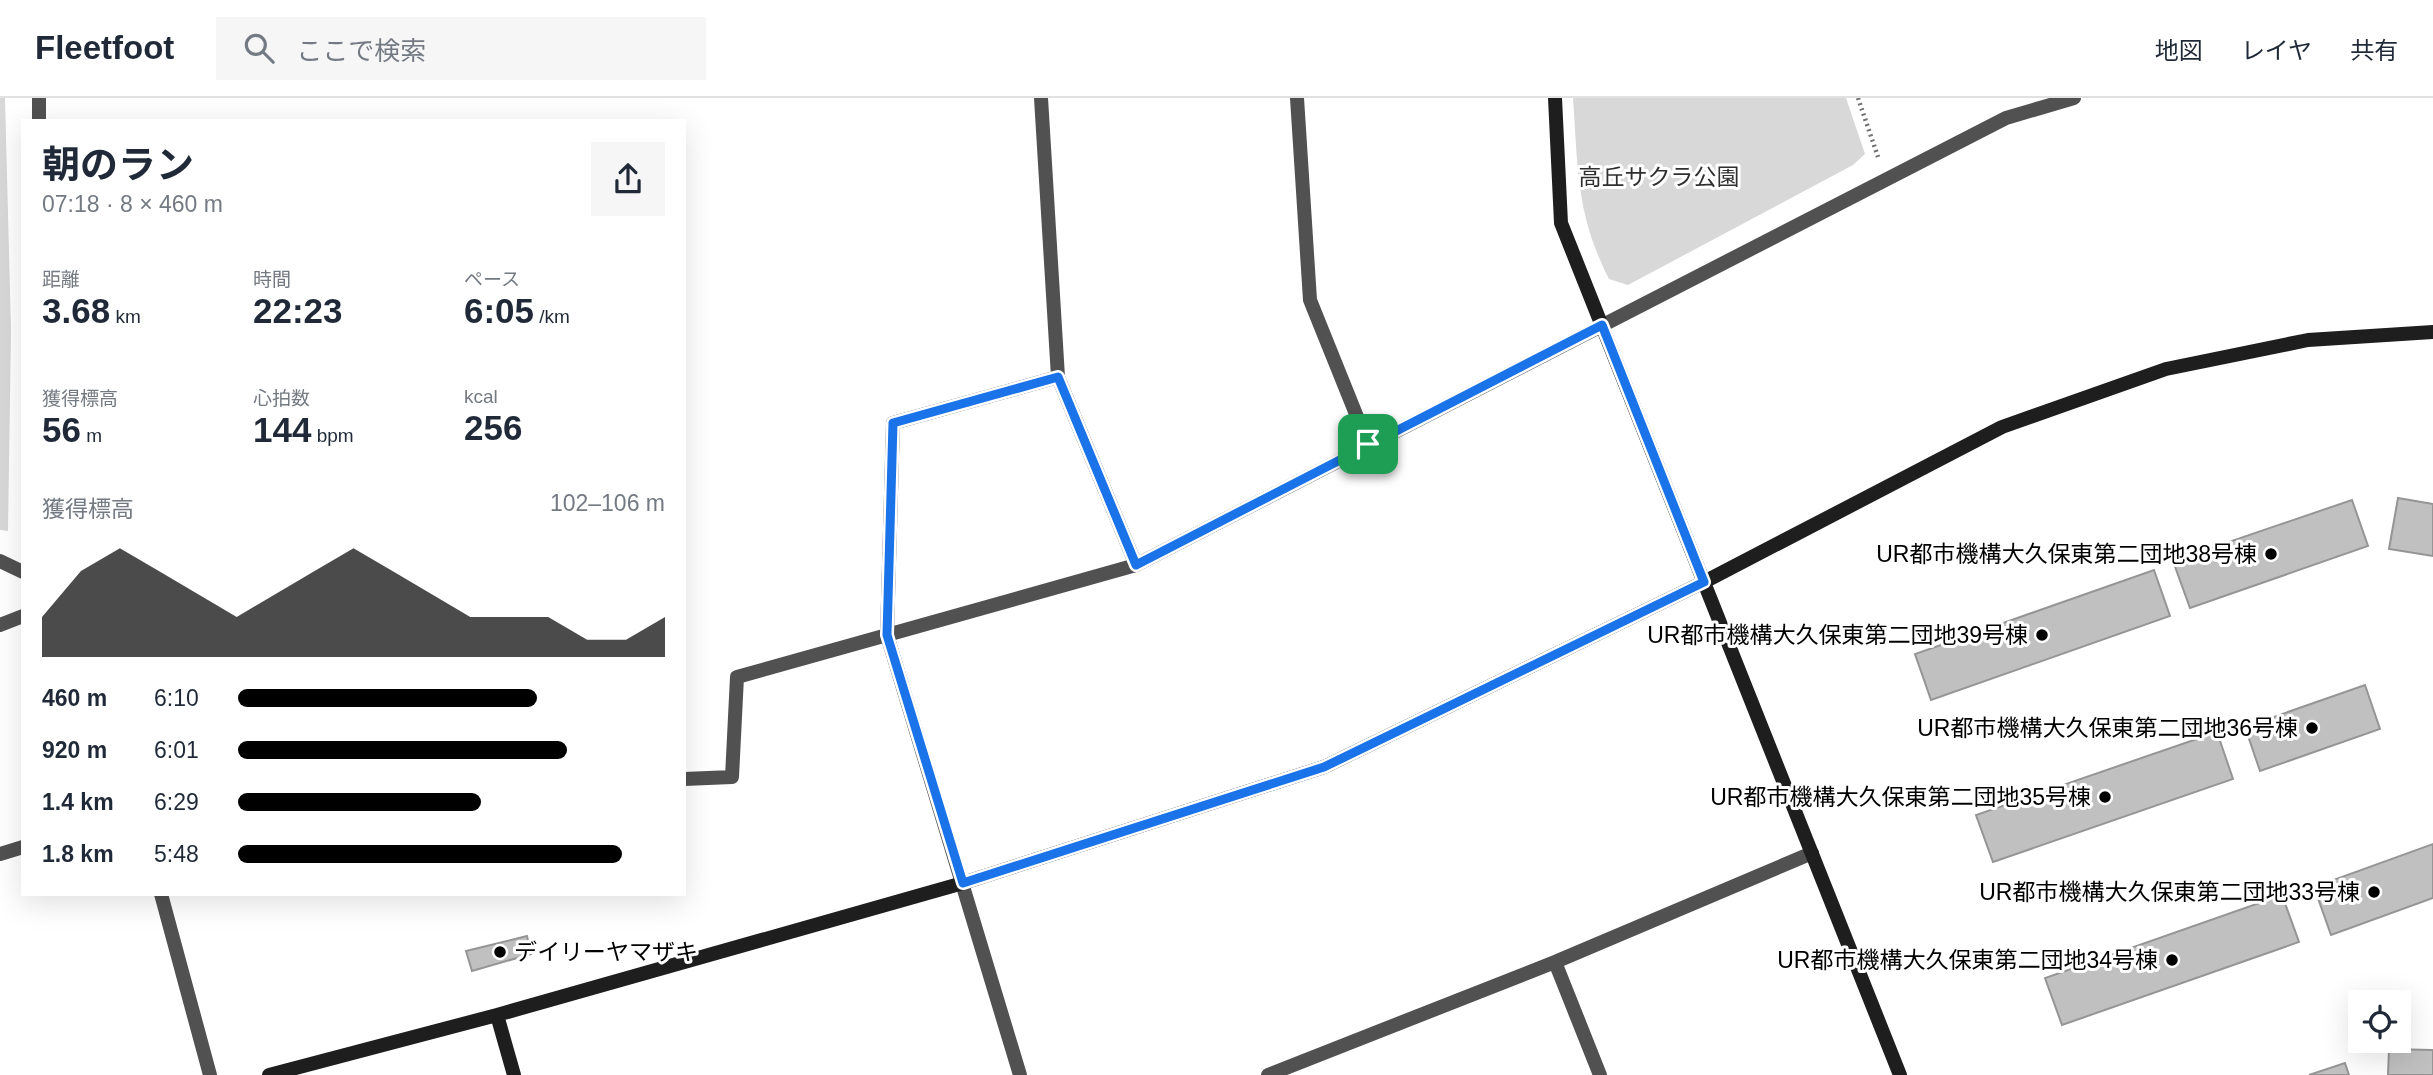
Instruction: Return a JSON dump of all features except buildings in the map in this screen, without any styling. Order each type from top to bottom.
[{"type":"street","points":[[39,98],[39,119]]},
{"type":"street","points":[[1041,98],[1058,377],[1136,565]]},
{"type":"street","points":[[1297,98],[1310,300],[1368,444]]},
{"type":"street","points":[[1555,98],[1561,223],[1900,1075]]},
{"type":"street","points":[[686,779],[732,777],[737,677],[1136,565],[2006,118],[2074,98]]},
{"type":"street","points":[[269,1075],[497,1015],[963,883],[1324,767],[1704,582],[2003,427],[2166,369],[2308,340],[2433,332]]},
{"type":"street","points":[[1020,1075],[887,635],[893,423],[1058,377]]},
{"type":"street","points":[[0,561],[21,571]]},
{"type":"street","points":[[0,625],[21,617]]},
{"type":"street","points":[[0,854],[21,848]]},
{"type":"street","points":[[1268,1075],[1555,962],[1812,853]]},
{"type":"street","points":[[162,896],[210,1075]]},
{"type":"street","points":[[1555,962],[1600,1075]]},
{"type":"street","points":[[497,1015],[514,1075]]},
{"type":"path","points":[[1858,98],[1885,180]]},
{"type":"green space","points":[[0,98],[5,98],[11,330],[8,531],[0,530]]},
{"type":"green space","name":"高丘サクラ公園","points":[[1573,98],[1846,98],[1865,154],[1853,165],[1628,285],[1609,279],[1590,233],[1580,191]]},
{"type":"place","name":"UR都市機構大久保東第二団地38号棟","points":[[2271,554]]},
{"type":"place","name":"UR都市機構大久保東第二団地39号棟","points":[[2042,635]]},
{"type":"place","name":"UR都市機構大久保東第二団地36号棟","points":[[2312,728]]},
{"type":"place","name":"UR都市機構大久保東第二団地35号棟","points":[[2105,797]]},
{"type":"place","name":"UR都市機構大久保東第二団地33号棟","points":[[2374,892]]},
{"type":"place","name":"デイリーヤマザキ","points":[[500,952]]},
{"type":"place","name":"UR都市機構大久保東第二団地34号棟","points":[[2172,960]]},
{"type":"route","points":[[1602,325],[1704,582],[1324,767],[963,883],[887,635],[893,423],[1058,377],[1136,565],[1231,518],[1368,444],[1602,325]]}]
